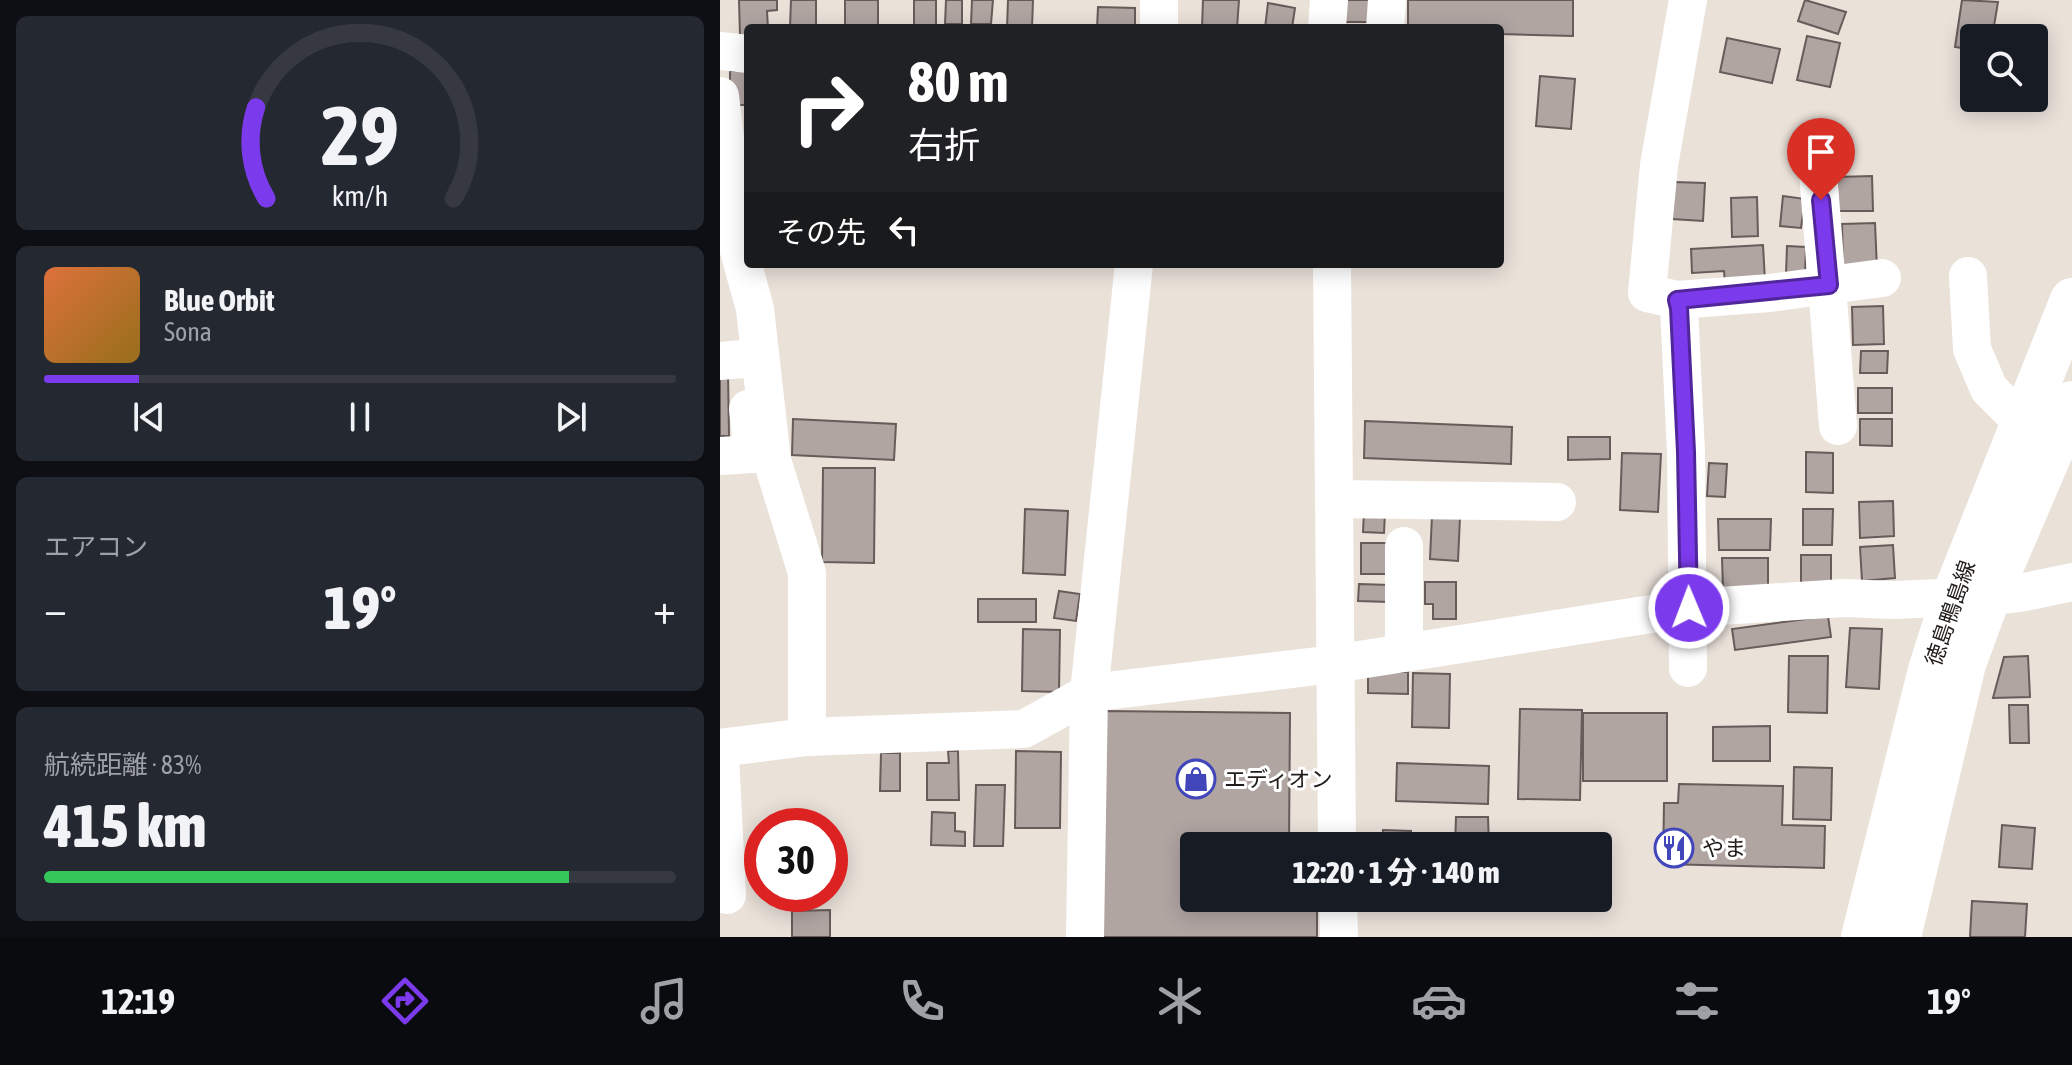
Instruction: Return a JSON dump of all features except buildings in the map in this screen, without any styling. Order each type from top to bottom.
[{"type":"main road","name":"徳島鴨島線","points":[[1899,937],[1964,664],[1971,597],[2022,422],[2072,300]]},
{"type":"main road","name":"徳島鴨島線","points":[[1863,937],[1930,670],[2072,403]]},
{"type":"street","points":[[1159,0],[1159,24]]},
{"type":"street","points":[[1327,24],[1329,0]]},
{"type":"street","points":[[1385,24],[1387,0]]},
{"type":"street","points":[[1688,0],[1659,165],[1647,293],[1677,300],[1882,278]]},
{"type":"street","points":[[720,51],[744,54]]},
{"type":"street","points":[[720,96],[729,171],[724,211],[755,309],[772,460],[807,573],[807,737]]},
{"type":"street","points":[[1818,172],[1838,426]]},
{"type":"street","points":[[1085,937],[1089,693],[1134,268]]},
{"type":"street","points":[[1332,268],[1337,832]]},
{"type":"street","points":[[1968,276],[1972,349],[1989,389],[2022,422]]},
{"type":"street","points":[[720,287],[739,285],[732,360],[753,454],[720,456]]},
{"type":"street","points":[[1677,300],[1686,452],[1688,668]]},
{"type":"street","points":[[1334,499],[1557,502]]},
{"type":"street","points":[[1404,546],[1404,653]]},
{"type":"street","points":[[720,748],[807,737],[1024,729],[1089,693],[1334,664],[1689,608],[1844,598],[1971,597],[2020,593],[2072,582]]},
{"type":"street","points":[[720,755],[727,895]]},
{"type":"street","points":[[1338,912],[1339,937]]},
{"type":"place","name":"エディオン","points":[[1196,779]]},
{"type":"place","name":"やま","points":[[1674,848]]},
{"type":"route","points":[[1689,608],[1686,452],[1677,300],[1829,285],[1821,200]]}]
